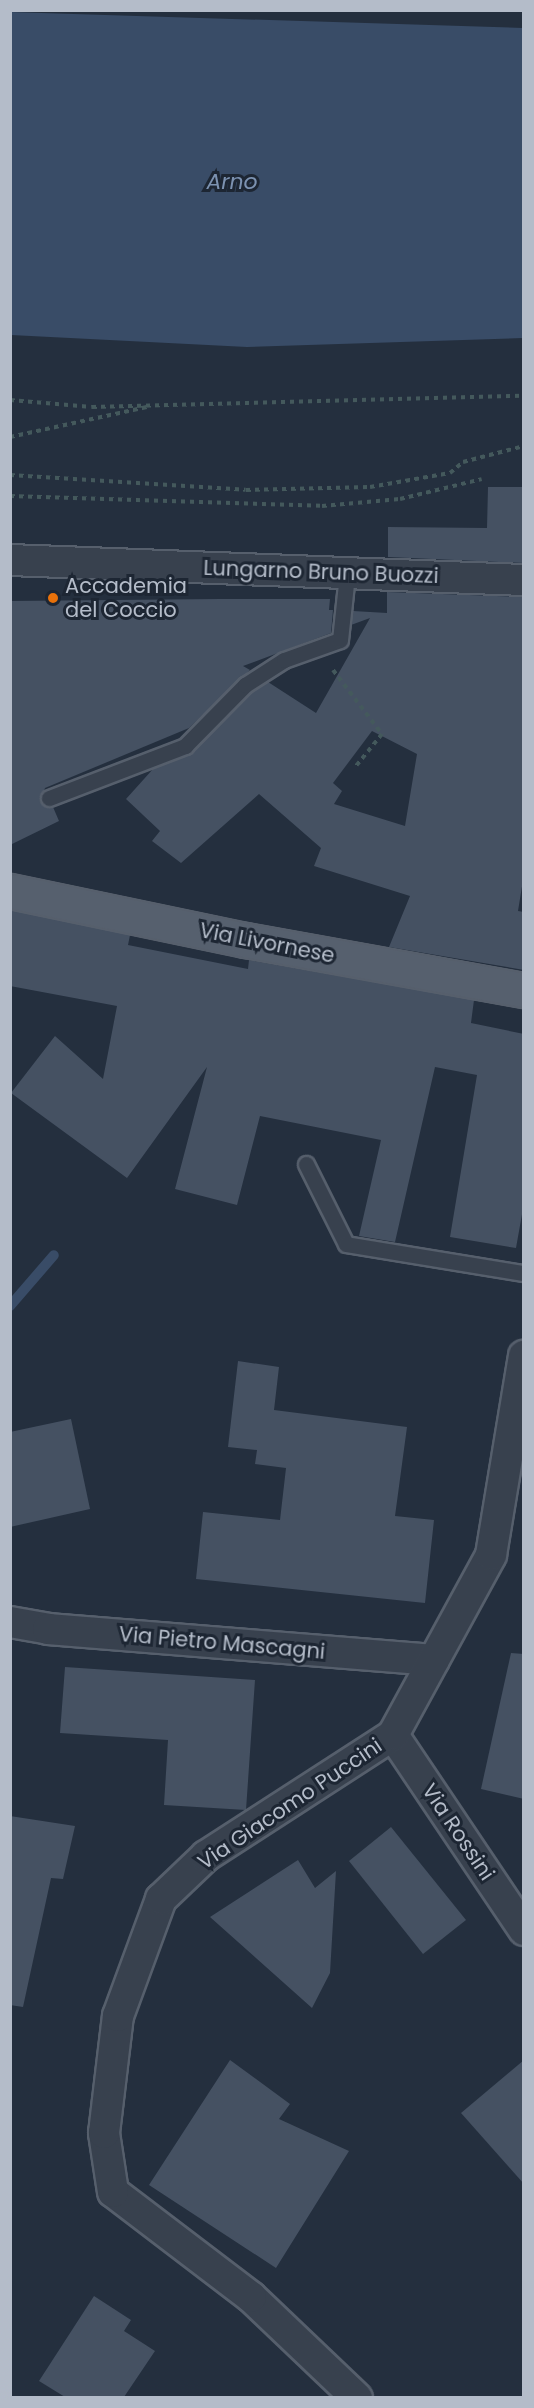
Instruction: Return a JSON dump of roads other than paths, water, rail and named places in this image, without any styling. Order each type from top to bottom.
[{"type":"main road","name":"Via Livornese","points":[[10,891],[246,940],[524,990]]},
{"type":"street","name":"Lungarno Bruno Buozzi","points":[[10,560],[524,580]]},
{"type":"street","name":"Via Giacomo Puccini","points":[[357,2397],[251,2297],[113,2192],[104,2133],[118,2016],[161,1899],[206,1856],[393,1735],[491,1555],[524,1356]]},
{"type":"street","name":"Via Pietro Mascagni","points":[[10,1622],[48,1629],[434,1660]]},
{"type":"street","name":"Via Rossini","points":[[393,1735],[524,1930]]},
{"type":"lane","points":[[49,798],[184,746],[245,685],[284,660],[340,640],[346,574]]},
{"type":"lane","points":[[306,1164],[346,1244],[524,1273]]},
{"type":"water","name":"Arno","points":[[10,12],[523,28],[523,338],[247,347],[11,335]]},
{"type":"waterway","points":[[10,1306],[54,1255]]},
{"type":"place","name":"Accademia del Coccio","points":[[53,598]]}]
